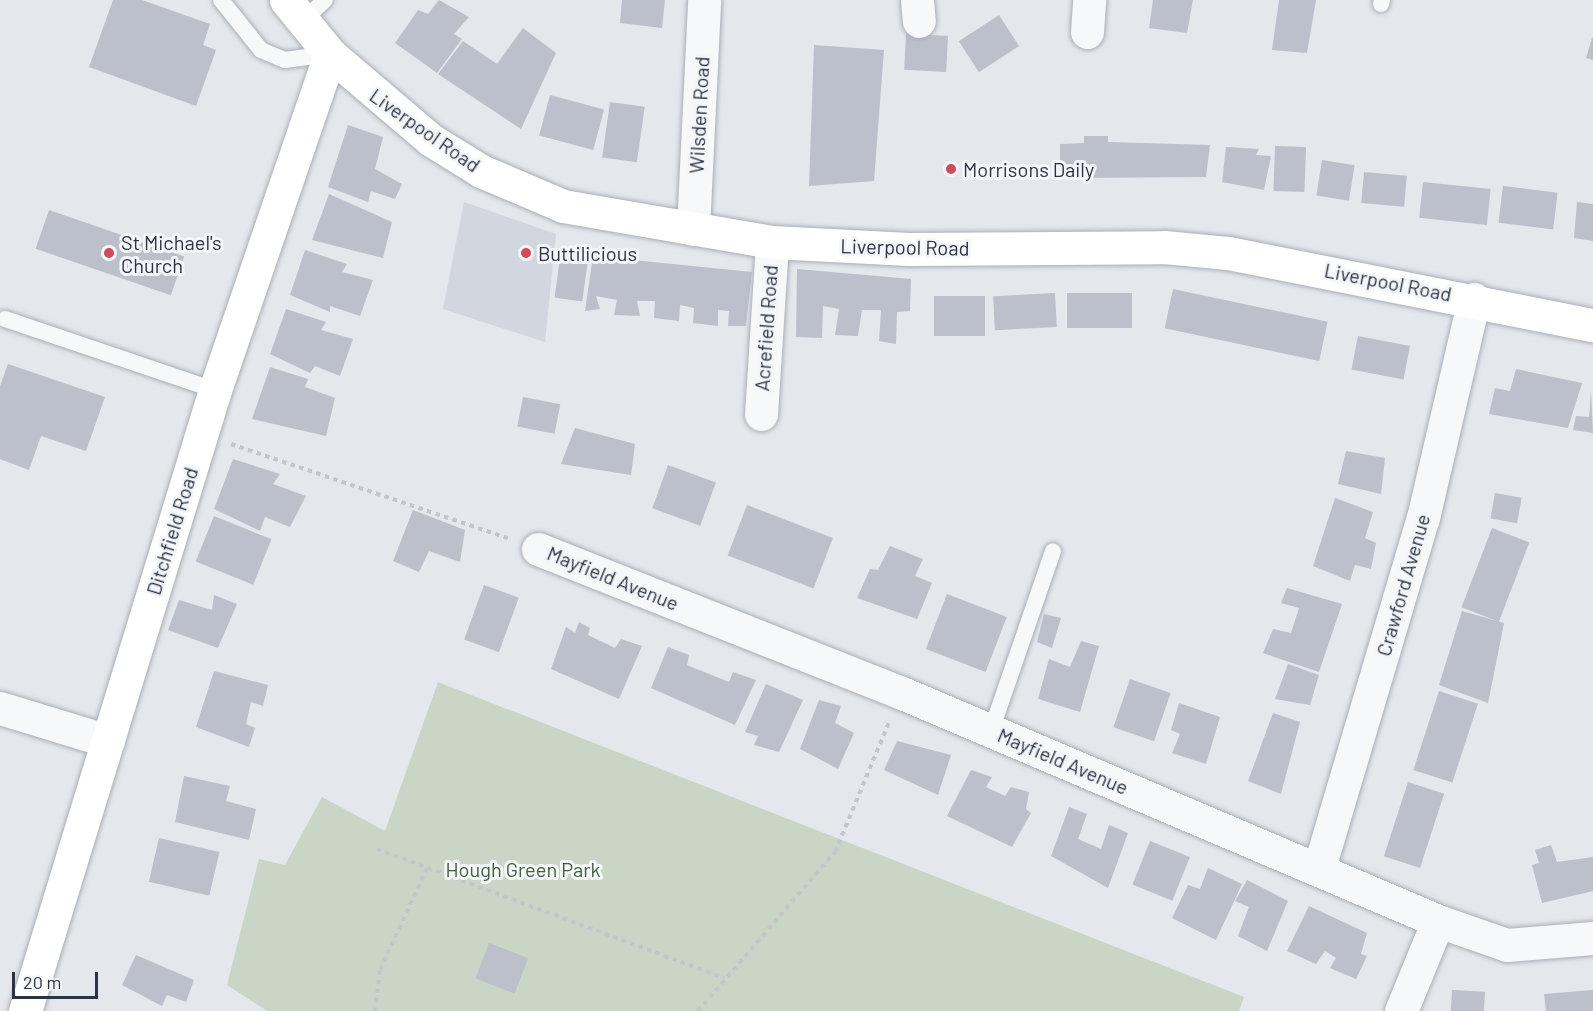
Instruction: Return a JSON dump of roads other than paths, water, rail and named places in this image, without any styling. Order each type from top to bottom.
[{"type":"main road","name":"Liverpool Road","points":[[294,11],[330,54],[431,140],[499,180],[563,206],[772,242],[909,249],[1164,247],[1274,260],[1593,325]]},
{"type":"main road","name":"Ditchfield Road","points":[[25,1011],[215,390],[330,54]]},
{"type":"street","name":"Wilsden Road","points":[[693,229],[704,0]]},
{"type":"street","name":"Acrefield Road","points":[[761,414],[772,242]]},
{"type":"street","name":"Crawford Avenue","points":[[1319,868],[1423,518],[1474,299]]},
{"type":"street","name":"Mayfield Avenue","points":[[538,549],[902,693],[1319,868],[1438,921],[1507,945],[1593,938]]},
{"type":"street","points":[[0,708],[108,741]]},
{"type":"street","points":[[1401,1011],[1438,921]]},
{"type":"lane","points":[[221,0],[261,50],[285,60],[330,54]]},
{"type":"lane","points":[[294,11],[325,0]]},
{"type":"lane","points":[[5,319],[215,390]]},
{"type":"lane","points":[[991,731],[1053,550]]},
{"type":"place","name":"Morrisons Daily","points":[[951,169]]},
{"type":"place","name":"St Michael's Church","points":[[109,253]]},
{"type":"place","name":"Buttilicious","points":[[526,253]]},
{"type":"park label","name":"Hough Green Park","points":[[523,869]]}]
